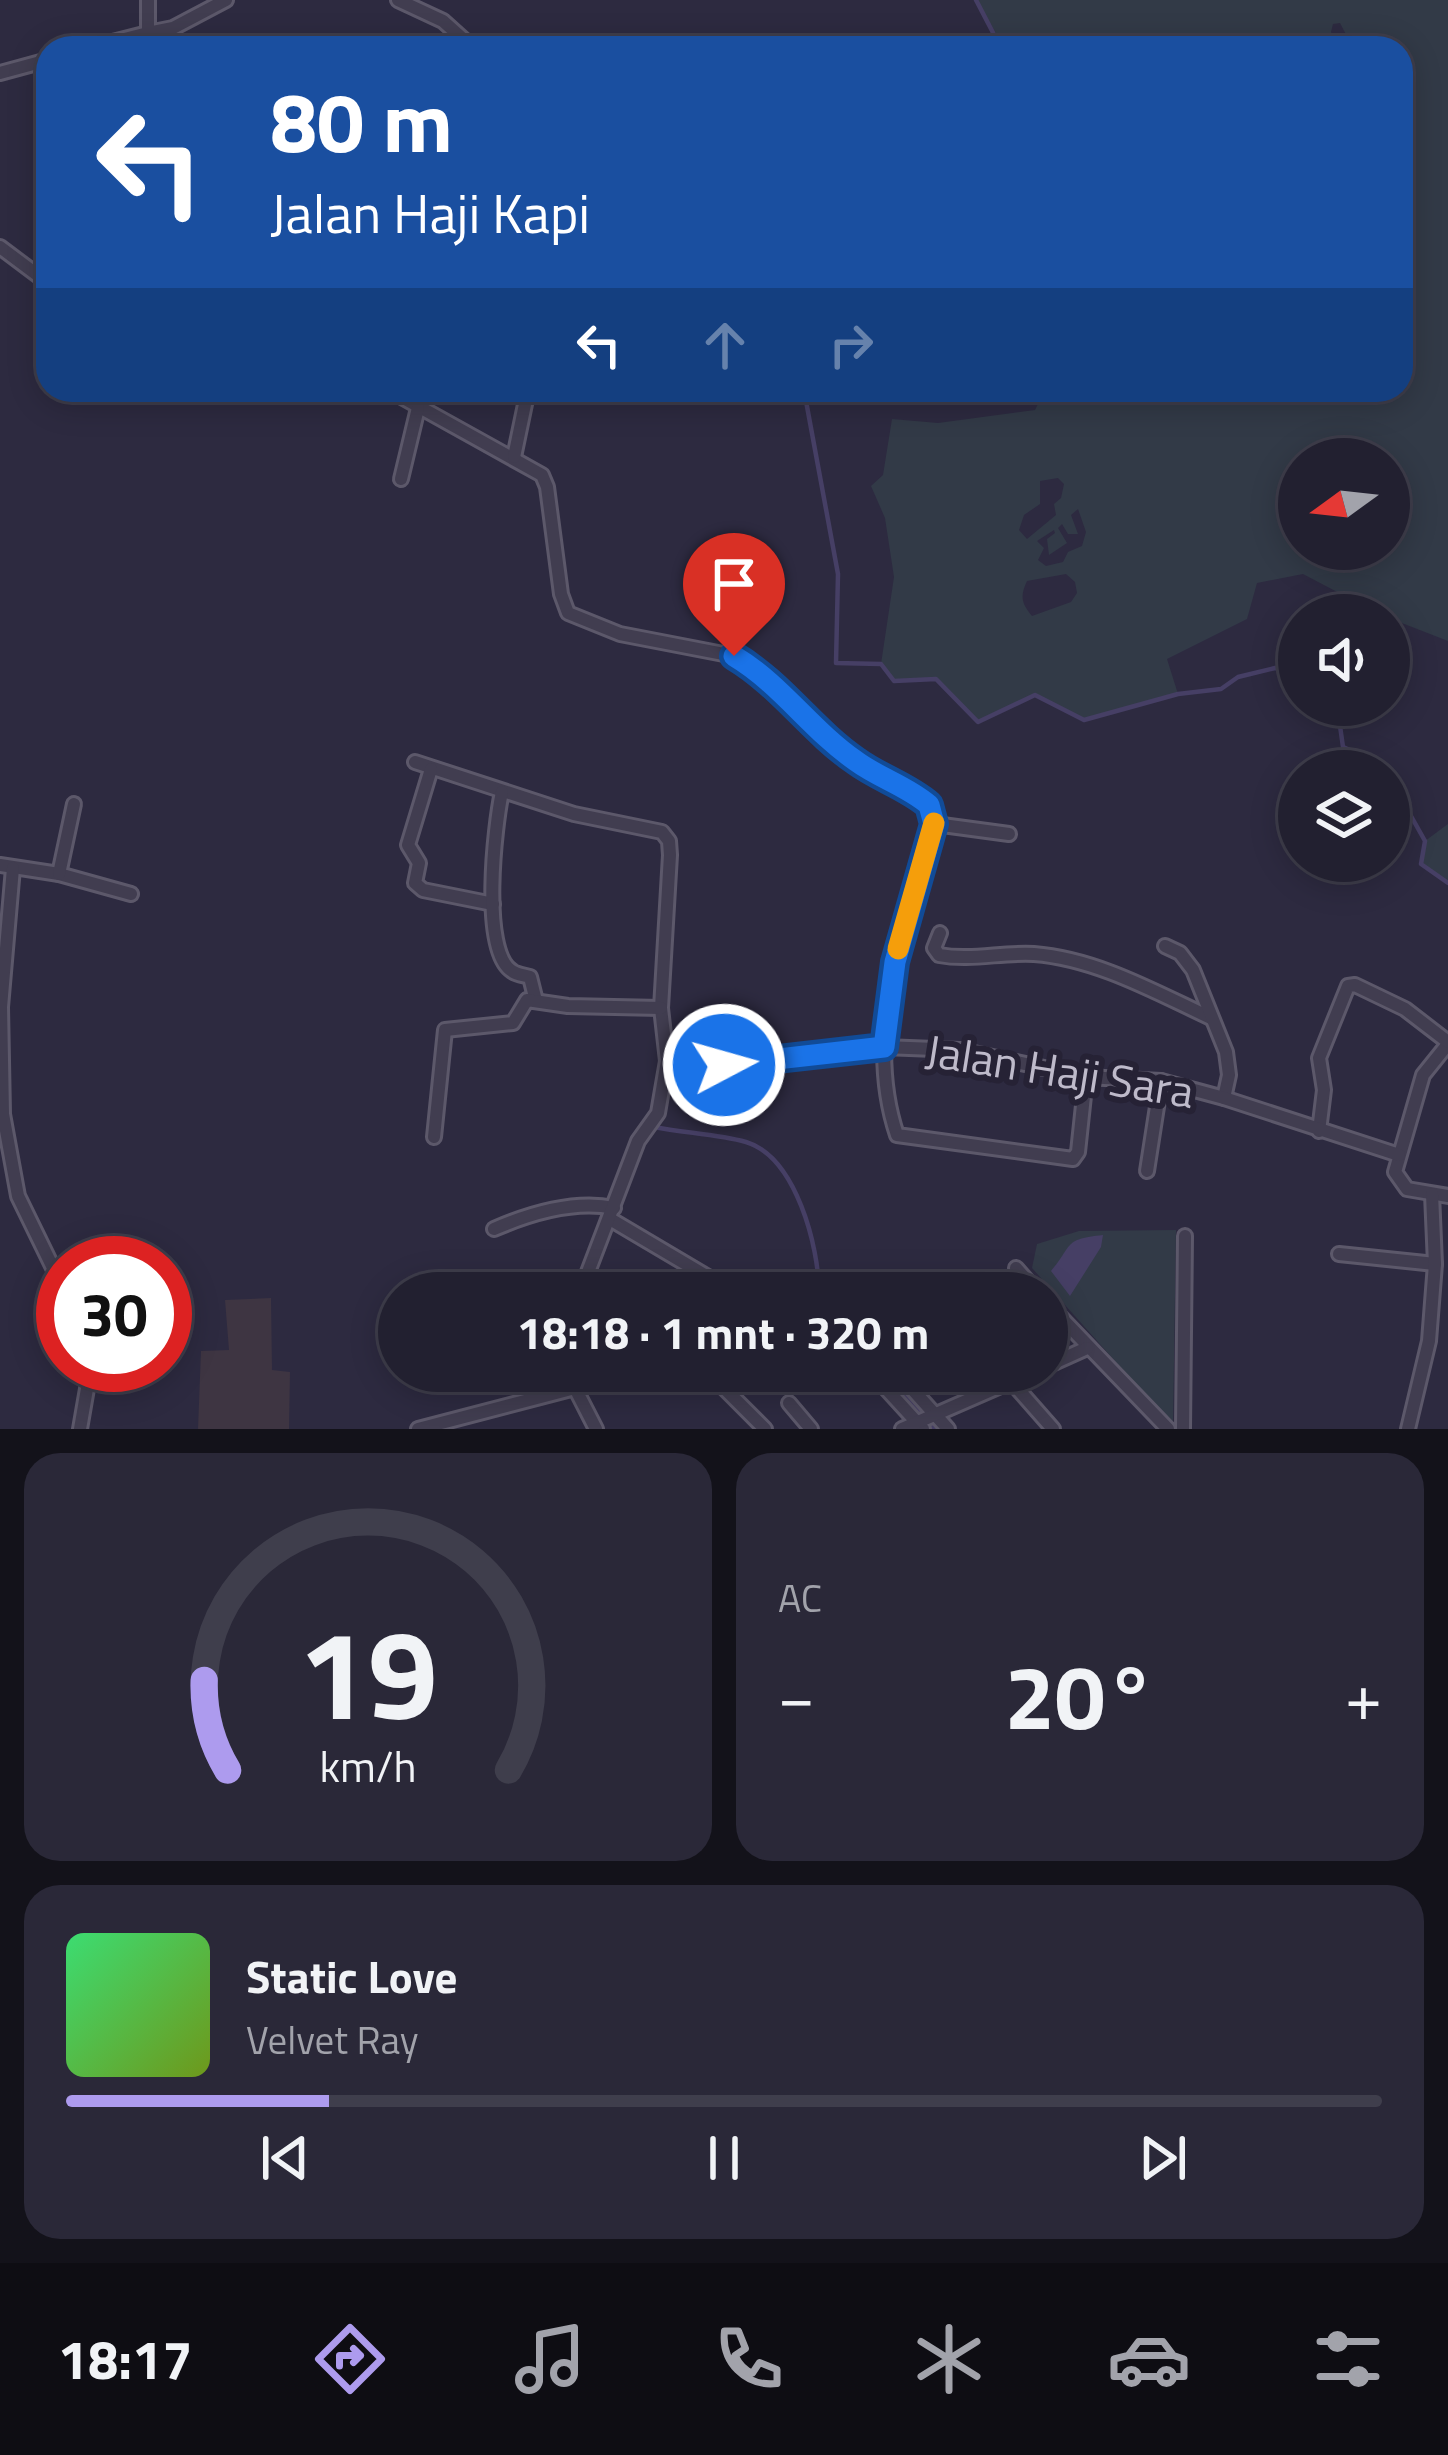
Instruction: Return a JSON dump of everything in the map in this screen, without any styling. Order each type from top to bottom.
[{"type":"street","points":[[148,0],[148,33]]},
{"type":"street","points":[[136,36],[173,28],[226,0]]},
{"type":"street","points":[[398,0],[443,21],[460,36]]},
{"type":"street","points":[[0,73],[36,63]]},
{"type":"street","points":[[0,247],[36,274]]},
{"type":"street","points":[[406,402],[542,475],[568,613],[620,634],[734,656],[775,686],[859,764],[929,805],[934,824],[895,962],[884,1047],[884,1090],[901,1138],[1072,1159],[1078,1152],[1086,1077]]},
{"type":"street","points":[[514,458],[526,402]]},
{"type":"street","points":[[400,479],[418,408]]},
{"type":"street","points":[[415,762],[574,814],[662,832],[669,841],[661,1008],[667,1061],[658,1113],[638,1141],[589,1272]]},
{"type":"street","points":[[431,770],[409,838],[419,863],[415,883],[423,890],[493,904]]},
{"type":"street","points":[[502,792],[493,830],[493,904],[504,963],[512,972],[530,977],[536,1001]]},
{"type":"street","points":[[59,874],[74,804]]},
{"type":"street","points":[[934,824],[1009,834]]},
{"type":"street","points":[[37,1236],[12,1178],[3,1114],[1,1007],[7,867],[59,874],[131,894]]},
{"type":"street","points":[[940,932],[934,948],[939,956],[987,958],[1028,953],[1070,959],[1120,976],[1211,1018]]},
{"type":"street","points":[[1165,946],[1189,963],[1226,1052],[1229,1075],[1224,1097]]},
{"type":"street","points":[[1319,1131],[1324,1090],[1319,1058],[1348,986],[1355,985],[1405,1009],[1448,1043],[1423,1075],[1395,1172],[1402,1185],[1448,1196]]},
{"type":"street","points":[[434,1137],[445,1030],[513,1023],[524,1000],[661,1008]]},
{"type":"street","name":"Jalan Haji Sara","points":[[667,1061],[747,1064],[884,1047],[960,1050],[1086,1077],[1161,1081],[1399,1155]]},
{"type":"street","points":[[1147,1171],[1161,1081]]},
{"type":"street","points":[[1408,1429],[1429,1341],[1435,1264],[1432,1194]]},
{"type":"street","points":[[494,1229],[584,1204],[612,1214],[702,1272]]},
{"type":"street","points":[[1183,1429],[1185,1235]]},
{"type":"street","points":[[1339,1254],[1435,1264]]},
{"type":"street","points":[[1016,1268],[1020,1272]]},
{"type":"street","points":[[1068,1327],[1168,1429]]},
{"type":"street","points":[[1068,1357],[1087,1348]]},
{"type":"street","points":[[80,1429],[86,1392]]},
{"type":"street","points":[[418,1429],[559,1392]]},
{"type":"street","points":[[576,1392],[596,1429]]},
{"type":"street","points":[[728,1392],[765,1429]]},
{"type":"street","points":[[893,1392],[924,1420],[948,1429]]},
{"type":"street","points":[[908,1392],[924,1420]]},
{"type":"street","points":[[902,1429],[976,1392]]},
{"type":"street","points":[[1020,1392],[1053,1429]]},
{"type":"street","points":[[789,1403],[811,1429]]},
{"type":"shaded area","points":[[976,0],[1448,0],[1448,641],[1410,626],[1410,594],[1341,594],[1303,574],[1257,583],[1247,619],[1167,659],[1178,694],[1084,720],[1035,695],[978,722],[936,679],[894,681],[881,664],[894,577],[885,518],[871,486],[883,475],[892,419],[938,423],[1035,410],[1039,402],[1413,402],[1413,36],[1347,36],[1340,23],[1333,24],[1333,36],[998,36]],"holes":[[[1058,478],[1064,484],[1054,504],[1056,515],[1027,539],[1019,530],[1024,515],[1040,504],[1040,481]],[[1078,509],[1086,532],[1082,546],[1068,552],[1063,562],[1046,566],[1038,560],[1044,548],[1037,541],[1054,530],[1047,539],[1049,555],[1067,543],[1058,528],[1062,524],[1068,534],[1078,534],[1071,515]],[[1066,574],[1075,582],[1077,593],[1071,602],[1032,616],[1026,607],[1023,591],[1027,581]]]},
{"type":"shaded area","points":[[1448,824],[1448,883],[1421,864],[1425,841]]},
{"type":"shaded area","points":[[1176,1230],[1173,1426],[1068,1308],[1068,1272],[1032,1268],[1037,1244],[1079,1231]]},
{"type":"shaded area","points":[[1103,1235],[1101,1247],[1070,1296],[1068,1272],[1051,1271],[1070,1245]]},
{"type":"shaded area","points":[[271,1298],[272,1370],[290,1372],[289,1429],[198,1429],[201,1351],[229,1350],[225,1300]]},
{"type":"waterway","points":[[976,0],[995,36]]},
{"type":"waterway","points":[[806,402],[838,574],[836,663],[881,664],[894,681],[936,679],[978,722],[1035,695],[1084,720],[1178,694],[1221,689],[1238,677],[1278,668]]},
{"type":"waterway","points":[[1340,726],[1343,747],[1350,750]]},
{"type":"waterway","points":[[1410,814],[1425,841],[1421,864],[1448,883]]},
{"type":"waterway","points":[[654,1127],[724,1137],[763,1151],[778,1165],[801,1206],[818,1272]]},
{"type":"waterway","points":[[901,1392],[934,1429]]},
{"type":"slow traffic","points":[[898,949],[934,823]]},
{"type":"route","points":[[724,1065],[884,1047],[895,962],[934,824],[929,805],[916,794],[859,764],[775,686],[734,656]]}]
